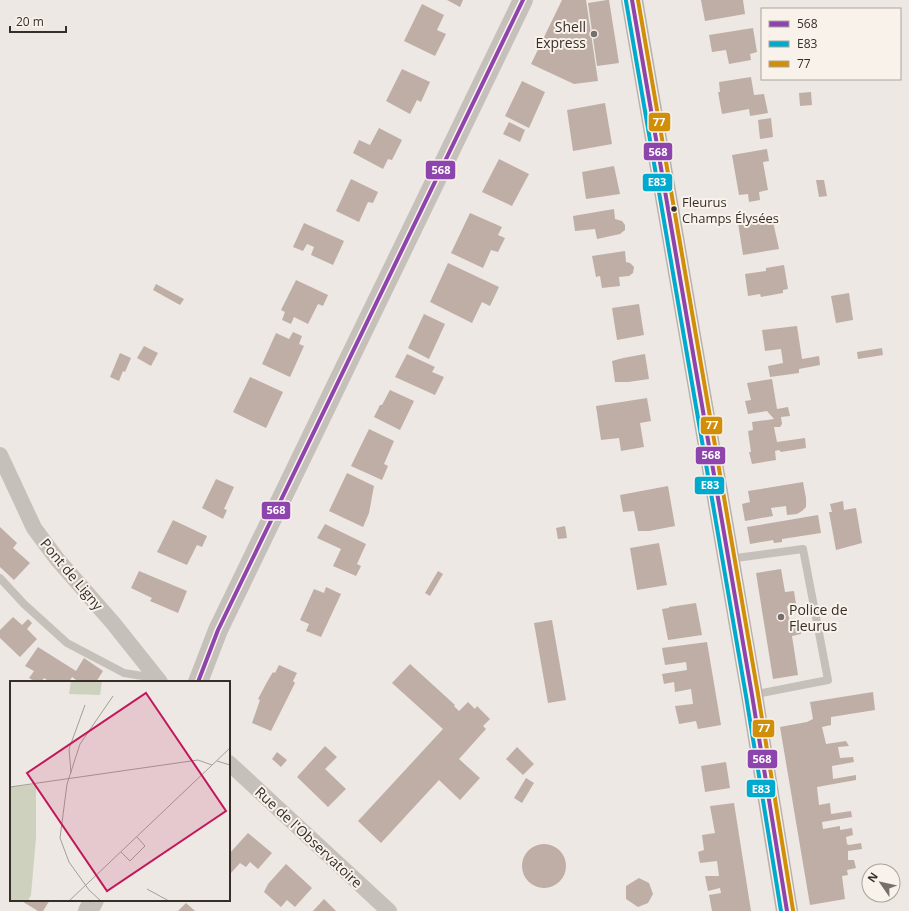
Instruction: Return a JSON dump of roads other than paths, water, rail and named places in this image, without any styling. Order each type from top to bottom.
[{"type":"main road","points":[[632,0],[752,695],[787,911]]},
{"type":"street","points":[[198,681],[218,630],[523,0]]},
{"type":"street","name":"Pont de Ligny","points":[[0,455],[34,528],[57,559],[113,623],[158,680]]},
{"type":"street","name":"Rue de l'Observatoire","points":[[230,765],[389,911]]},
{"type":"street","points":[[88,911],[93,901]]},
{"type":"lane","points":[[728,559],[803,549],[828,680],[752,695]]},
{"type":"lane","points":[[0,578],[24,604],[67,643],[124,673],[158,680]]},
{"type":"place","name":"Shell Express","points":[[594,34]]},
{"type":"place","name":"Fleurus Champs Élysées","points":[[674,209]]},
{"type":"place","name":"Police de Fleurus","points":[[781,617]]}]
